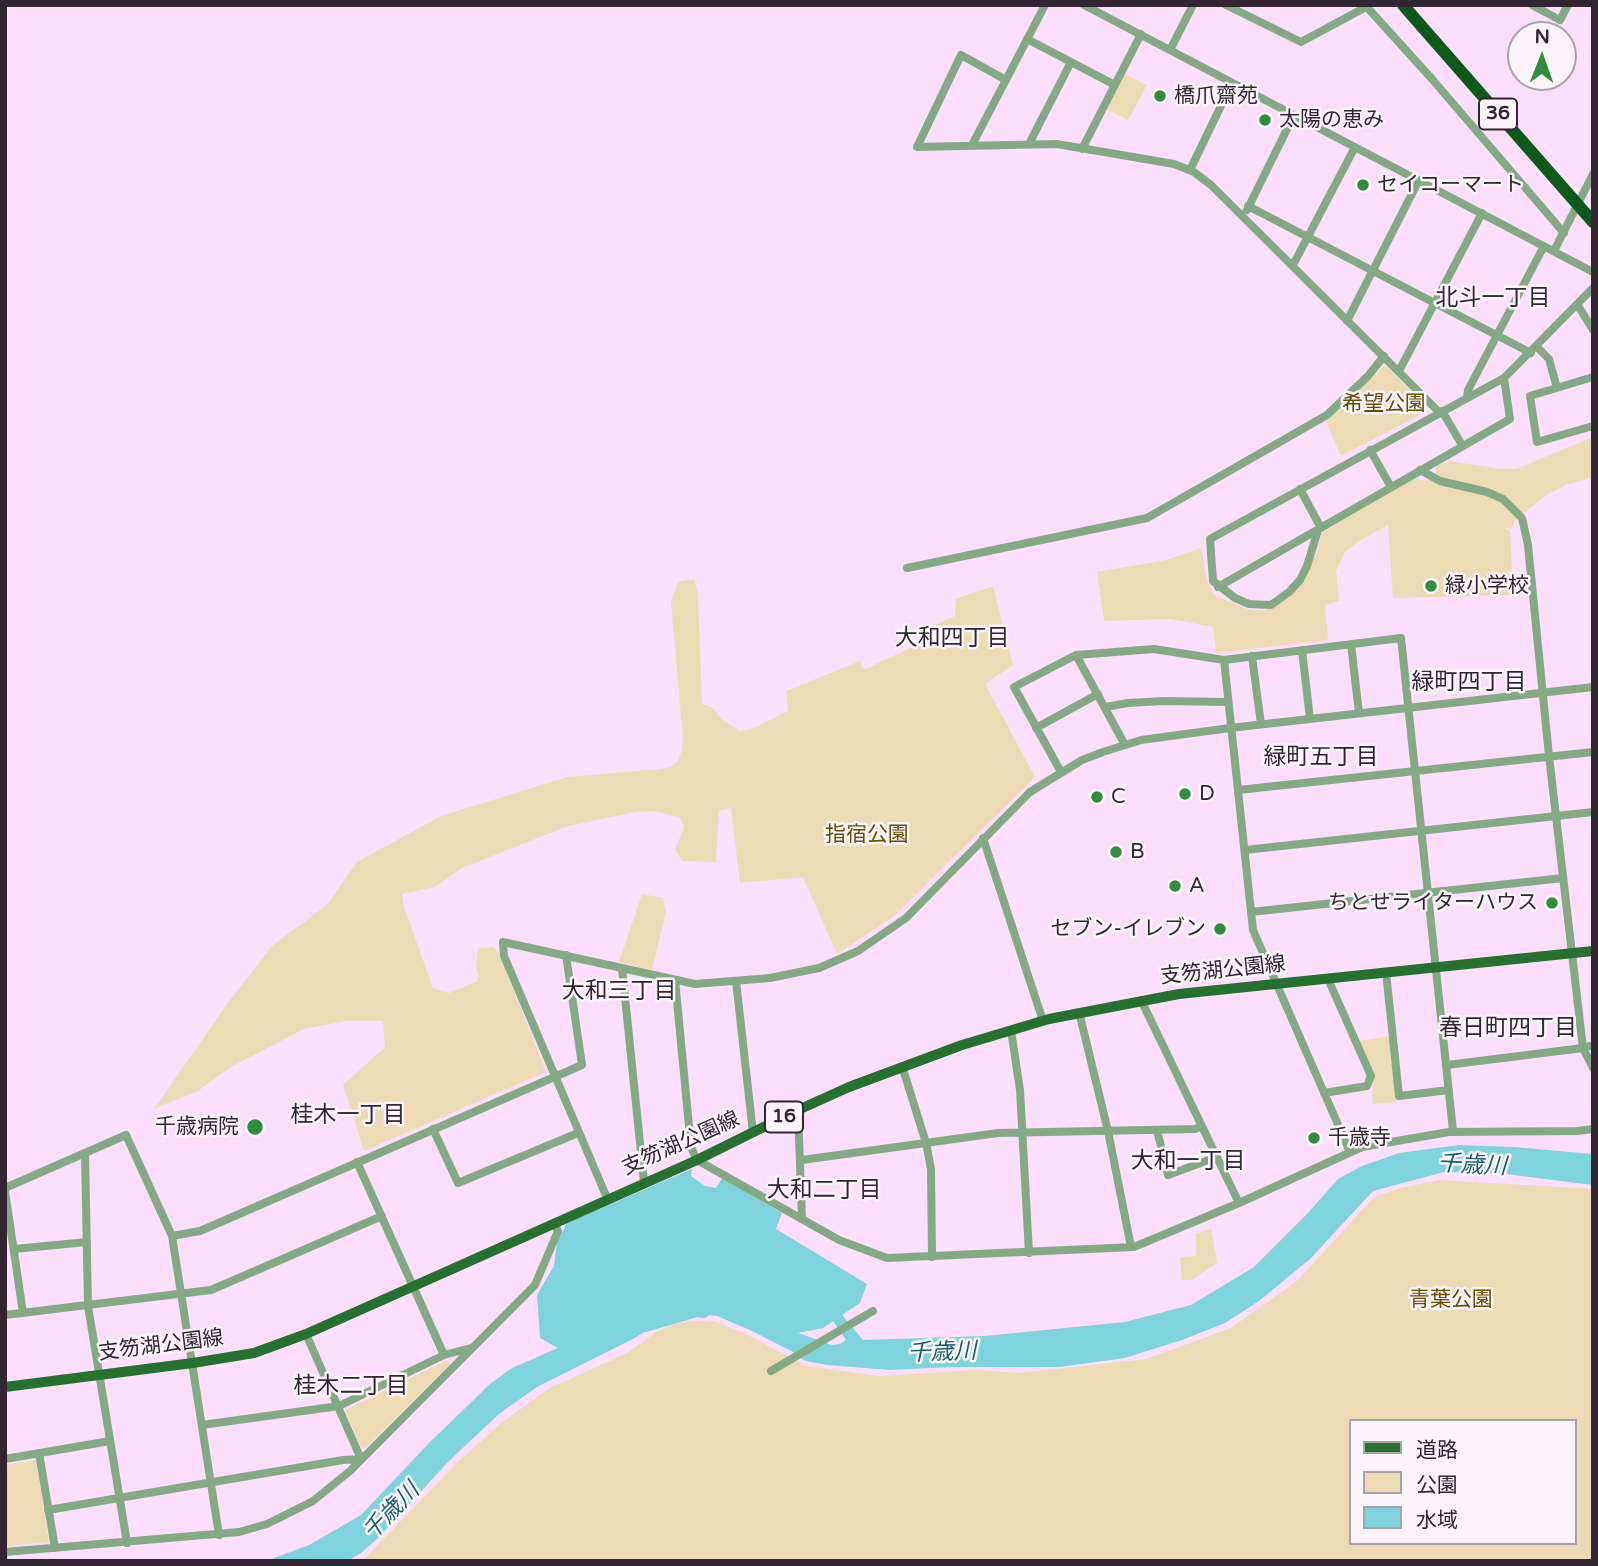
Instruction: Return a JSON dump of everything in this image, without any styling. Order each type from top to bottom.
[{"type":"highway","name":"36","points":[[1403,5],[1593,222]]},
{"type":"main road","name":"支笏湖公園線","points":[[5,1387],[254,1353],[306,1334],[697,1160],[798,1110],[902,1066],[1043,1021],[1179,994],[1593,951]]},
{"type":"street","points":[[972,145],[1045,5]]},
{"type":"street","points":[[1084,5],[1593,272]]},
{"type":"street","points":[[1170,50],[1193,5]]},
{"type":"street","points":[[1226,5],[1301,42],[1366,6],[1564,233]]},
{"type":"street","points":[[1532,5],[1560,20],[1568,5]]},
{"type":"street","points":[[1082,149],[1141,34]]},
{"type":"street","points":[[1027,38],[1115,85]]},
{"type":"street","points":[[1006,80],[961,55],[917,147],[1057,144],[1163,161],[1190,170],[1211,185],[1441,411],[1462,446]]},
{"type":"street","points":[[1029,144],[1071,62]]},
{"type":"street","points":[[1190,170],[1232,83]]},
{"type":"street","points":[[1243,217],[1294,115]]},
{"type":"street","points":[[1293,265],[1355,147]]},
{"type":"street","points":[[1554,251],[1593,174]]},
{"type":"street","points":[[1348,321],[1419,180]]},
{"type":"street","points":[[1248,206],[1497,336],[1534,350],[1549,359],[1557,388]]},
{"type":"street","points":[[1399,371],[1482,213]]},
{"type":"street","points":[[1467,397],[1468,390],[1544,246]]},
{"type":"street","points":[[1300,489],[1320,529],[1300,580],[1271,605],[1248,604],[1218,587],[1213,582],[1210,539],[1370,450],[1441,411],[1504,378],[1593,288]]},
{"type":"street","points":[[1577,304],[1593,330]]},
{"type":"street","points":[[906,568],[1147,519],[1327,415],[1368,376],[1384,356]]},
{"type":"street","points":[[1593,377],[1530,396],[1537,442],[1593,426]]},
{"type":"street","points":[[1218,587],[1510,419],[1504,378]]},
{"type":"street","points":[[1370,450],[1391,487]]},
{"type":"street","points":[[1420,470],[1440,481],[1495,495],[1503,499],[1522,518],[1528,545],[1549,757],[1583,1048],[1593,1068]]},
{"type":"street","points":[[1061,772],[1014,687],[1076,655],[1154,649],[1224,660],[1401,638],[1453,1131]]},
{"type":"street","points":[[1351,645],[1359,713]]},
{"type":"street","points":[[1302,650],[1310,719]]},
{"type":"street","points":[[1076,655],[1125,745]]},
{"type":"street","points":[[1252,656],[1261,724]]},
{"type":"street","points":[[1224,660],[1253,930],[1350,1152]]},
{"type":"street","points":[[607,1198],[504,957],[503,942],[695,984],[769,978],[819,968],[858,951],[906,918],[1030,792],[1082,760],[1141,740],[1593,687]]},
{"type":"street","points":[[1036,728],[1098,694]]},
{"type":"street","points":[[1105,707],[1164,701],[1228,702]]},
{"type":"street","points":[[1238,790],[1593,752]]},
{"type":"street","points":[[1245,850],[1593,812]]},
{"type":"street","points":[[983,838],[1043,1021]]},
{"type":"street","points":[[1251,912],[1563,878]]},
{"type":"street","points":[[172,1236],[200,1231],[582,1065],[566,955]]},
{"type":"street","points":[[622,968],[644,1182]]},
{"type":"street","points":[[1386,972],[1399,1096],[1449,1090]]},
{"type":"street","points":[[1324,1093],[1367,1086],[1371,1076],[1328,979]]},
{"type":"street","points":[[675,980],[691,1147],[697,1160],[839,1240],[880,1257],[1131,1247],[1239,1203],[1350,1152],[1390,1141],[1453,1131],[1577,1132],[1593,1129]]},
{"type":"street","points":[[736,981],[753,1133]]},
{"type":"street","points":[[1141,1000],[1239,1203]]},
{"type":"street","points":[[1079,1012],[1108,1131],[1131,1247]]},
{"type":"street","points":[[1011,1030],[1024,1133],[1029,1253]]},
{"type":"street","points":[[1447,1065],[1593,1045]]},
{"type":"street","points":[[902,1066],[926,1143],[931,1169],[932,1256]]},
{"type":"street","points":[[798,1110],[803,1218]]},
{"type":"street","points":[[802,1160],[998,1133],[1157,1130],[1202,1126]]},
{"type":"street","points":[[433,1129],[458,1183],[578,1133]]},
{"type":"street","points":[[1157,1130],[1168,1175],[1217,1157]]},
{"type":"street","points":[[23,1313],[5,1189],[126,1135],[172,1236],[219,1535]]},
{"type":"street","points":[[85,1153],[88,1306],[127,1543]]},
{"type":"street","points":[[357,1162],[444,1355]]},
{"type":"street","points":[[5,1315],[181,1296],[211,1290],[382,1216]]},
{"type":"street","points":[[5,1552],[219,1535],[267,1524],[291,1514],[330,1489],[535,1285],[558,1231],[554,1223]]},
{"type":"street","points":[[14,1250],[87,1242]]},
{"type":"street","points":[[771,1371],[870,1313]]},
{"type":"street","points":[[306,1334],[361,1459]]},
{"type":"street","points":[[202,1425],[339,1406],[444,1355],[474,1347]]},
{"type":"street","points":[[5,1459],[110,1441]]},
{"type":"street","points":[[39,1453],[55,1548]]},
{"type":"street","points":[[48,1510],[361,1459]]},
{"type":"green space","points":[[1124,74],[1147,85],[1128,120],[1106,109]]},
{"type":"green space","name":"希望公園","points":[[1385,365],[1424,404],[1420,415],[1341,456],[1326,422]]},
{"type":"green space","points":[[1593,437],[1593,477],[1548,494],[1516,519],[1511,529],[1503,527],[1510,531],[1513,595],[1393,598],[1388,525],[1345,552],[1336,571],[1339,601],[1325,605],[1328,640],[1216,653],[1213,627],[1170,619],[1104,621],[1097,572],[1166,560],[1201,548],[1207,581],[1214,595],[1247,609],[1263,611],[1280,604],[1306,576],[1322,533],[1415,478],[1426,481],[1436,473],[1436,466],[1450,461],[1516,469]]},
{"type":"green space","name":"指宿公園","points":[[694,579],[698,595],[702,704],[713,708],[721,719],[740,731],[752,729],[788,711],[786,691],[860,661],[863,670],[917,645],[926,629],[955,616],[956,599],[993,586],[1013,665],[985,684],[1035,777],[893,917],[837,954],[803,877],[740,883],[731,808],[719,811],[716,862],[683,861],[675,850],[684,827],[681,818],[655,811],[636,812],[568,826],[462,868],[435,887],[402,894],[404,907],[433,988],[449,993],[476,982],[479,977],[476,965],[478,948],[493,947],[499,953],[546,1072],[364,1151],[343,1085],[385,1047],[383,1021],[346,1021],[304,1029],[229,1068],[198,1091],[154,1109],[230,1000],[273,945],[327,905],[357,862],[441,816],[567,777],[660,769],[670,767],[678,761],[683,739],[671,602],[678,582]]},
{"type":"green space","points":[[642,894],[663,898],[666,912],[652,970],[619,962]]},
{"type":"green space","points":[[1389,1036],[1396,1102],[1372,1104],[1374,1080],[1359,1041]]},
{"type":"green space","name":"青葉公園","points":[[1441,1180],[1593,1189],[1593,1561],[362,1561],[458,1462],[501,1423],[550,1388],[627,1353],[656,1332],[677,1323],[716,1322],[744,1333],[806,1366],[879,1376],[977,1370],[1020,1373],[1146,1359],[1231,1328],[1297,1281],[1373,1198],[1400,1188]]},
{"type":"green space","points":[[1211,1228],[1217,1263],[1193,1279],[1182,1281],[1180,1257],[1196,1256],[1196,1234]]},
{"type":"green space","points":[[447,1360],[450,1364],[365,1448],[361,1447],[345,1410]]},
{"type":"green space","points":[[36,1460],[49,1542],[5,1546],[5,1465]]},
{"type":"water","points":[[1459,1145],[1593,1154],[1593,1185],[1506,1174],[1444,1172],[1373,1191],[1310,1259],[1259,1301],[1225,1323],[1125,1358],[1060,1367],[890,1370],[828,1365],[805,1361],[750,1330],[717,1316],[677,1312],[633,1339],[537,1387],[499,1414],[449,1461],[378,1538],[348,1561],[266,1561],[309,1545],[361,1515],[491,1383],[512,1368],[558,1348],[540,1338],[537,1295],[554,1266],[557,1242],[567,1223],[692,1169],[691,1176],[705,1186],[716,1188],[722,1178],[782,1213],[776,1229],[867,1284],[860,1303],[842,1315],[863,1340],[985,1336],[1125,1322],[1191,1305],[1254,1267],[1338,1179],[1362,1166],[1399,1153]],"holes":[[[833,1321],[846,1340],[832,1345],[798,1333],[823,1328]]]},
{"type":"waterway","name":"千歳川","points":[[645,1325],[697,1310],[703,1311]]},
{"type":"place","name":"橋爪齋苑","points":[[1160,96]]},
{"type":"place","name":"太陽の恵み","points":[[1265,120]]},
{"type":"place","name":"セイコーマート","points":[[1363,185]]},
{"type":"place","name":"緑小学校","points":[[1431,586]]},
{"type":"place","name":"D","points":[[1185,794]]},
{"type":"place","name":"C","points":[[1097,797]]},
{"type":"place","name":"B","points":[[1116,852]]},
{"type":"place","name":"A","points":[[1175,886]]},
{"type":"place","name":"ちとせライターハウス","points":[[1552,903]]},
{"type":"place","name":"セブン-イレブン","points":[[1220,929]]},
{"type":"place","name":"千歳病院","points":[[255,1127]]},
{"type":"place","name":"千歳寺","points":[[1314,1138]]},
{"type":"district","name":"北斗一丁目","points":[[1493,299]]},
{"type":"district","name":"大和四丁目","points":[[952,639]]},
{"type":"district","name":"緑町四丁目","points":[[1469,683]]},
{"type":"district","name":"緑町五丁目","points":[[1321,758]]},
{"type":"district","name":"大和三丁目","points":[[619,992]]},
{"type":"district","name":"春日町四丁目","points":[[1508,1029]]},
{"type":"district","name":"桂木一丁目","points":[[348,1116]]},
{"type":"district","name":"大和一丁目","points":[[1188,1162]]},
{"type":"district","name":"大和二丁目","points":[[824,1191]]},
{"type":"district","name":"桂木二丁目","points":[[351,1387]]}]
